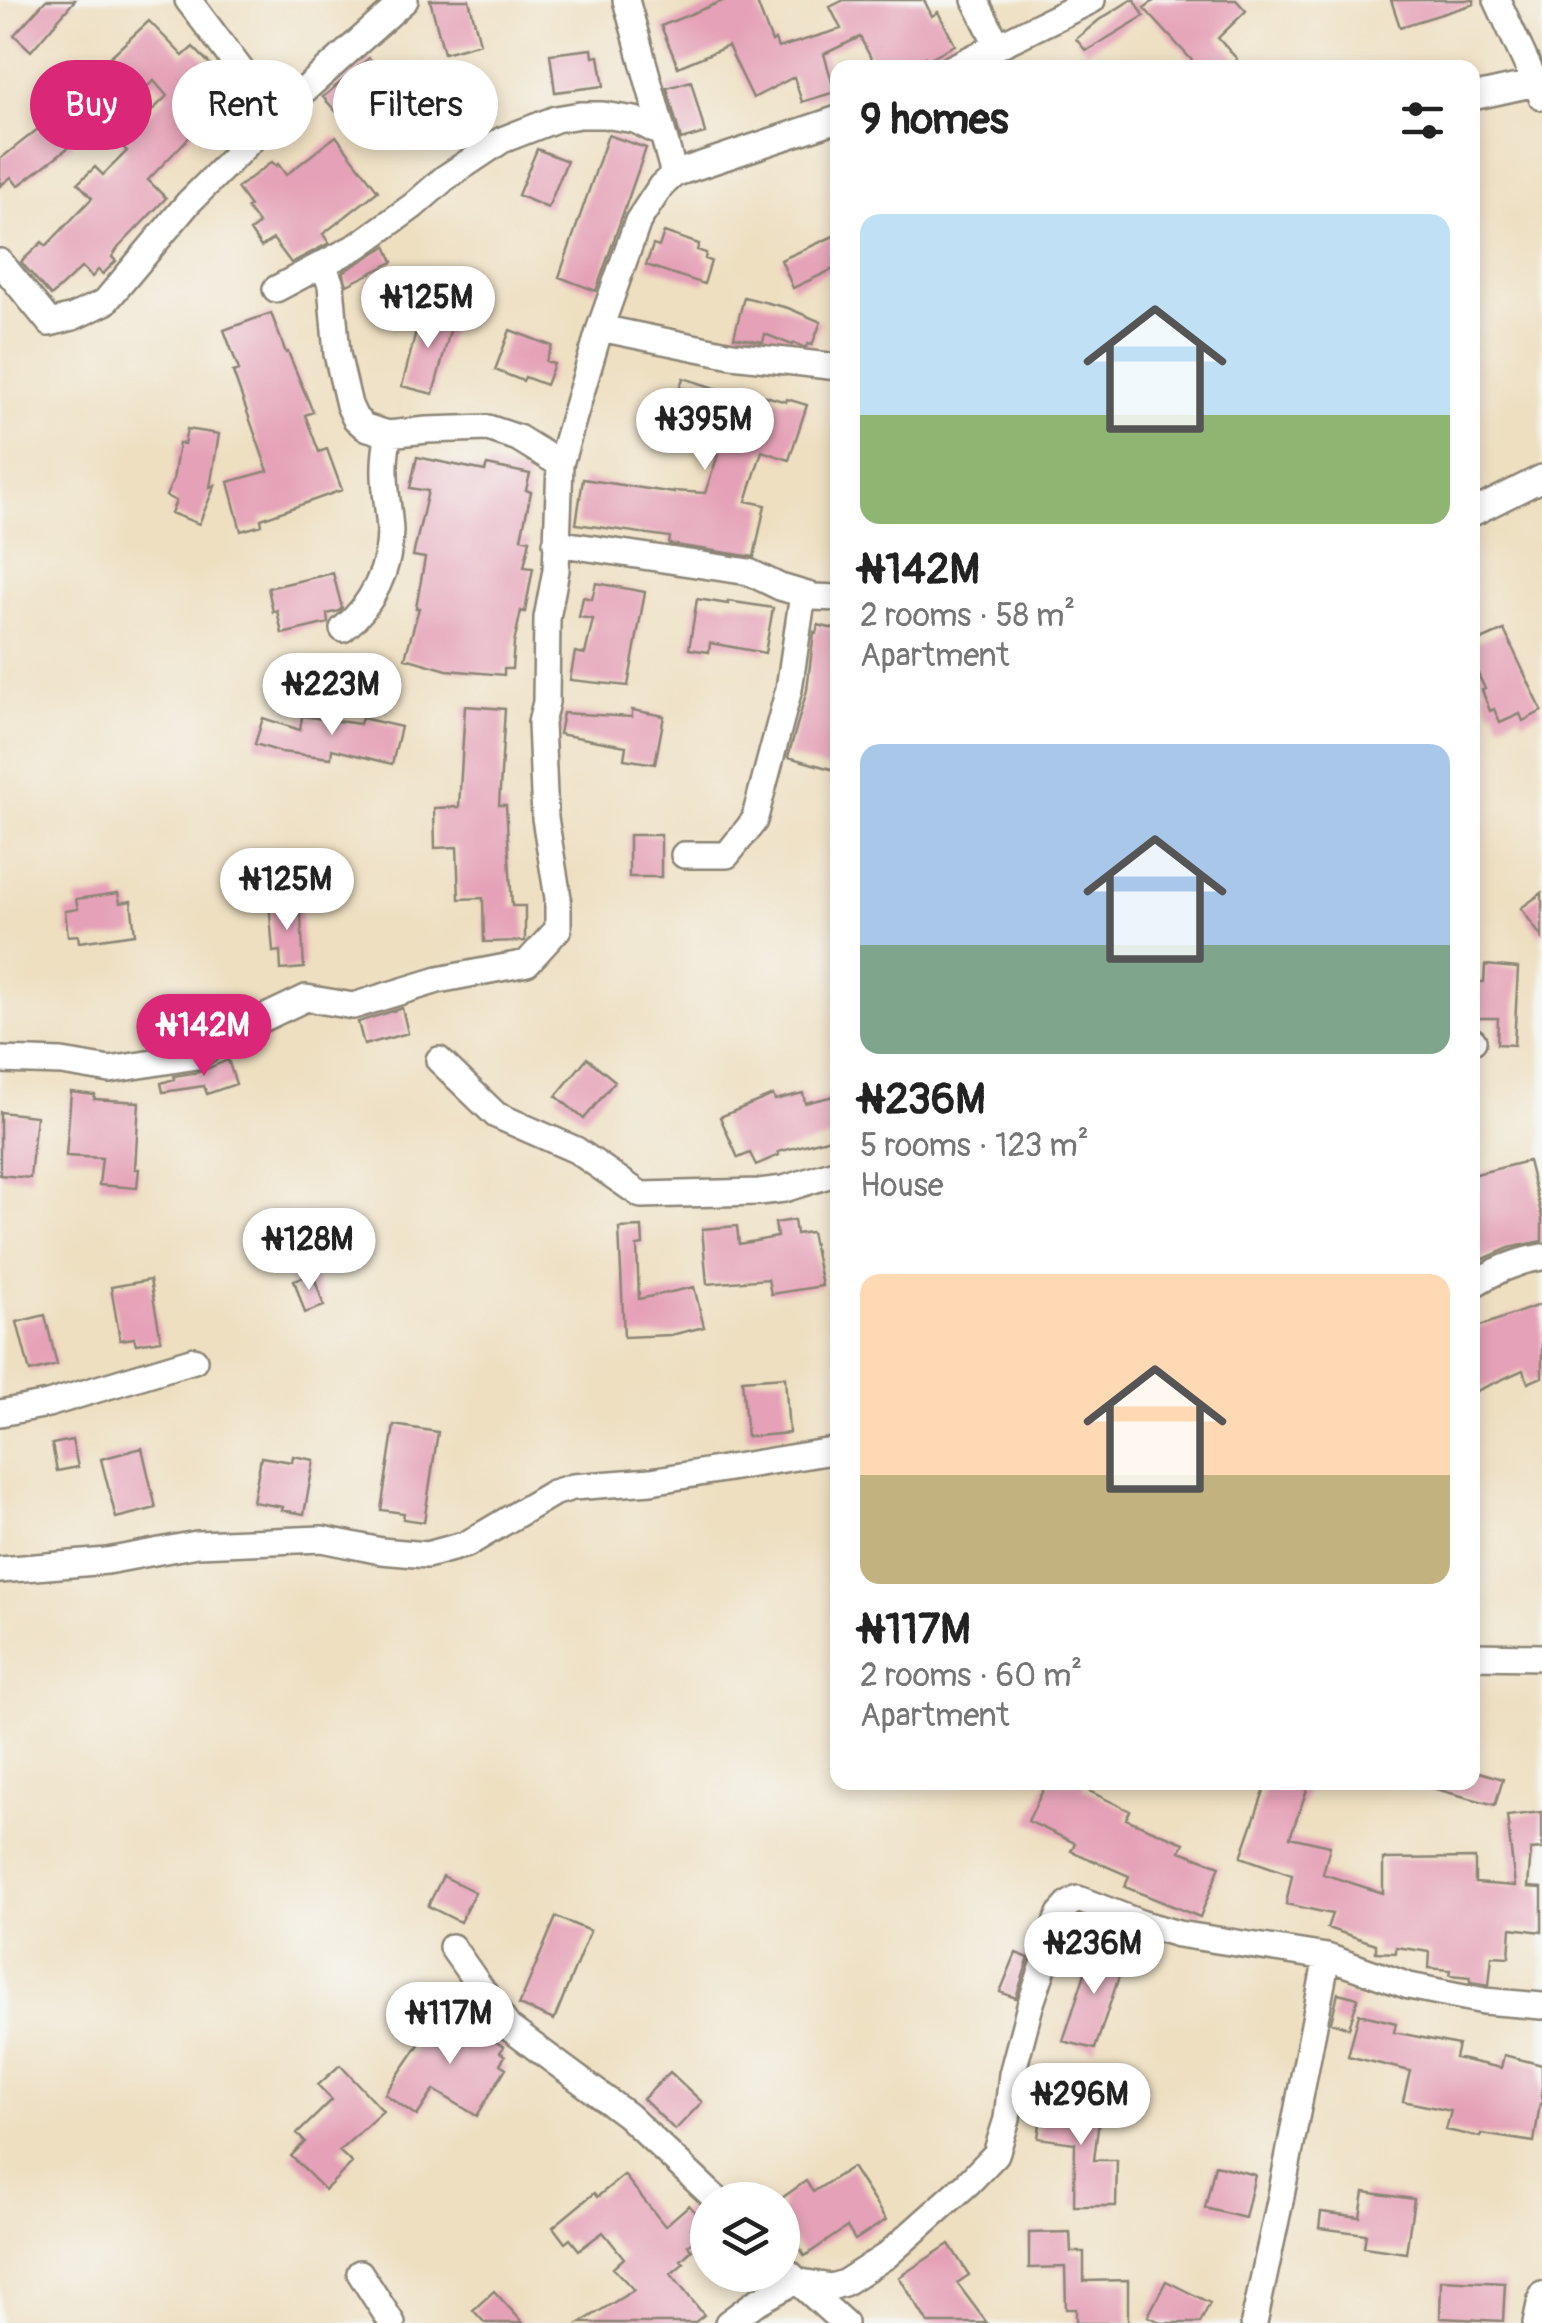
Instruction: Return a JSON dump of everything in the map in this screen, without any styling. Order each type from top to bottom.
[{"type":"street","points":[[188,0],[233,60]]},
{"type":"street","points":[[313,82],[405,0]]},
{"type":"street","points":[[626,0],[674,174]]},
{"type":"street","points":[[975,0],[998,46]]},
{"type":"street","points":[[969,60],[1092,0]]},
{"type":"street","points":[[1480,96],[1539,90],[1497,0]]},
{"type":"street","points":[[276,289],[360,244],[445,178],[502,140],[556,119],[580,115],[635,120],[662,134]]},
{"type":"street","points":[[0,1060],[62,1062],[110,1070],[196,1056],[306,998],[353,1006],[438,980],[528,963],[558,930],[558,898],[545,818],[541,722],[546,702],[547,618],[556,570],[560,464],[600,328],[638,222],[661,186],[674,174],[830,122]]},
{"type":"street","points":[[0,262],[50,323],[73,317],[105,302],[189,202],[241,150]]},
{"type":"street","points":[[323,264],[332,285],[337,354],[355,418],[365,427],[388,434],[488,428],[518,438],[560,464]]},
{"type":"street","points":[[600,328],[732,355],[830,366]]},
{"type":"street","points":[[342,629],[371,596],[384,570],[390,531],[385,466],[388,434]]},
{"type":"street","points":[[1480,509],[1542,478]]},
{"type":"street","points":[[556,542],[748,572],[780,588],[830,598]]},
{"type":"street","points":[[684,855],[726,855],[754,821],[789,689],[803,594]]},
{"type":"street","points":[[438,1060],[496,1116],[576,1150],[641,1195],[760,1192],[830,1175]]},
{"type":"street","points":[[1480,1280],[1495,1270],[1542,1257]]},
{"type":"street","points":[[0,1413],[48,1404],[194,1360]]},
{"type":"street","points":[[4,1564],[107,1561],[196,1544],[322,1538],[382,1551],[426,1554],[467,1544],[553,1494],[573,1488],[651,1481],[830,1451]]},
{"type":"street","points":[[1480,1656],[1542,1657]]},
{"type":"street","points":[[800,2277],[831,2287],[844,2283],[886,2256],[996,2154],[1008,2118],[1012,2074],[1049,1939],[1060,1914],[1078,1900],[1178,1934],[1327,1956],[1409,1986],[1484,2001],[1542,2006]]},
{"type":"street","points":[[452,1948],[508,2027],[627,2115],[698,2182]]},
{"type":"street","points":[[1254,2323],[1327,1956]]},
{"type":"street","points":[[360,2274],[392,2323]]},
{"type":"street","points":[[800,2284],[844,2323]]},
{"type":"street","points":[[728,2323],[769,2292]]},
{"type":"street","points":[[1536,2323],[1542,2295]]},
{"type":"building","points":[[46,0],[75,0],[31,51],[14,35]]},
{"type":"building","points":[[430,0],[469,0],[480,43],[444,53]]},
{"type":"building","points":[[725,0],[756,0],[778,48],[841,29],[830,7],[844,0],[924,0],[932,16],[938,12],[955,45],[926,60],[872,60],[860,37],[824,54],[830,94],[802,102],[794,77],[753,98],[728,46],[678,67],[661,26]]},
{"type":"building","points":[[1135,0],[1144,16],[1086,51],[1076,39]]},
{"type":"building","points":[[1155,0],[1236,0],[1246,11],[1218,38],[1237,59],[1192,60],[1144,8]]},
{"type":"building","points":[[1391,0],[1474,0],[1474,4],[1400,27]]},
{"type":"building","points":[[149,21],[183,56],[193,47],[206,60],[172,60],[172,150],[177,150],[148,180],[166,198],[118,248],[112,257],[116,261],[103,274],[98,270],[92,277],[82,267],[51,296],[21,262],[42,242],[46,246],[92,198],[78,183],[95,167],[103,175],[126,150],[152,150],[152,111],[167,96],[152,83],[152,60],[107,60]]},
{"type":"building","points":[[592,49],[593,57],[599,56],[604,86],[555,92],[550,54]]},
{"type":"building","points":[[691,81],[705,133],[681,140],[667,88]]},
{"type":"building","points":[[333,89],[333,108],[323,97]]},
{"type":"building","points":[[30,135],[30,150],[65,150],[18,186],[11,177],[0,186],[0,159]]},
{"type":"building","points":[[608,135],[646,148],[596,291],[559,277]]},
{"type":"building","points":[[333,138],[333,150],[347,150],[378,191],[323,234],[329,243],[291,263],[273,239],[261,247],[250,231],[259,224],[237,188],[272,162],[286,175]]},
{"type":"building","points":[[537,149],[567,161],[548,208],[518,195]]},
{"type":"building","points":[[664,232],[699,244],[697,250],[706,253],[705,259],[711,261],[704,284],[646,265],[653,245],[659,247]]},
{"type":"building","points":[[830,238],[830,271],[793,288],[781,260]]},
{"type":"building","points":[[386,246],[393,262],[347,285],[343,272]]},
{"type":"building","points":[[744,297],[788,308],[821,322],[812,345],[792,345],[765,334],[763,342],[734,337]]},
{"type":"building","points":[[422,308],[454,316],[433,394],[402,386]]},
{"type":"building","points":[[271,313],[313,412],[305,415],[319,452],[327,449],[342,490],[261,519],[262,525],[241,531],[228,482],[268,471],[233,372],[239,370],[224,330]]},
{"type":"building","points":[[510,330],[552,346],[546,361],[554,364],[546,385],[495,370]]},
{"type":"building","points":[[683,378],[737,395],[739,388],[807,405],[789,460],[762,451],[746,501],[765,505],[754,557],[669,544],[670,537],[576,524],[583,479],[674,493],[705,493],[718,455],[664,438]]},
{"type":"building","points":[[187,429],[219,434],[210,487],[215,485],[199,524],[171,513],[176,501],[166,496],[179,443],[184,444]]},
{"type":"building","points":[[417,457],[485,471],[487,465],[530,474],[526,490],[531,492],[521,538],[530,540],[524,567],[533,568],[525,612],[521,611],[514,643],[512,669],[504,669],[504,675],[447,670],[405,658],[419,608],[425,558],[413,556],[428,491],[410,488]]},
{"type":"building","points":[[333,573],[342,608],[327,614],[328,623],[282,634],[268,588]]},
{"type":"building","points":[[596,583],[645,592],[628,686],[570,680],[575,652],[585,654],[593,619],[579,617],[583,597],[592,599]]},
{"type":"building","points":[[697,599],[773,608],[765,653],[710,643],[709,652],[689,649]]},
{"type":"building","points":[[818,625],[830,628],[830,769],[788,757],[807,690]]},
{"type":"building","points":[[1504,630],[1542,711],[1523,721],[1520,714],[1500,723],[1494,709],[1490,711],[1482,690],[1485,689],[1480,678],[1480,640]]},
{"type":"building","points":[[465,706],[505,709],[499,805],[506,805],[512,906],[525,906],[525,941],[484,942],[483,898],[459,899],[457,847],[435,848],[434,808],[459,807]]},
{"type":"building","points":[[632,710],[664,716],[655,764],[624,759],[626,746],[559,734],[563,713],[632,717]]},
{"type":"building","points":[[302,716],[360,724],[362,718],[401,727],[392,764],[332,749],[331,758],[281,752],[255,744],[263,718],[300,730]]},
{"type":"building","points":[[629,835],[661,835],[661,877],[629,877]]},
{"type":"building","points":[[118,893],[120,903],[131,901],[135,934],[79,942],[78,935],[68,936],[65,911],[78,909],[76,899]]},
{"type":"building","points":[[1542,893],[1542,938],[1521,908]]},
{"type":"building","points":[[300,899],[304,968],[281,970],[280,951],[273,952],[269,901]]},
{"type":"building","points":[[1485,965],[1518,968],[1514,1045],[1497,1044],[1498,1018],[1480,1018],[1480,982],[1484,982]]},
{"type":"building","points":[[402,1008],[408,1033],[364,1045],[358,1022]]},
{"type":"building","points":[[587,1058],[615,1081],[584,1119],[556,1096]]},
{"type":"building","points":[[228,1060],[236,1084],[207,1094],[204,1086],[163,1092],[161,1083],[174,1076],[199,1072]]},
{"type":"building","points":[[71,1092],[95,1095],[94,1099],[139,1102],[137,1188],[99,1185],[102,1158],[66,1156]]},
{"type":"building","points":[[803,1093],[805,1103],[830,1097],[830,1138],[778,1152],[779,1155],[756,1165],[750,1153],[738,1158],[720,1117],[773,1095],[775,1100]]},
{"type":"building","points":[[0,1112],[36,1116],[30,1178],[0,1175]]},
{"type":"building","points":[[1528,1161],[1542,1217],[1542,1241],[1509,1248],[1480,1261],[1480,1173]]},
{"type":"building","points":[[794,1220],[796,1234],[811,1232],[822,1286],[771,1294],[768,1279],[707,1284],[702,1229],[737,1226],[739,1244],[777,1237],[775,1223]]},
{"type":"building","points":[[642,1227],[643,1245],[637,1246],[639,1299],[694,1287],[704,1327],[671,1335],[624,1337],[619,1228]]},
{"type":"building","points":[[313,1274],[324,1306],[305,1313],[294,1280]]},
{"type":"building","points":[[150,1280],[161,1340],[136,1344],[134,1338],[120,1340],[111,1287]]},
{"type":"building","points":[[1542,1304],[1542,1377],[1528,1383],[1523,1370],[1480,1389],[1480,1326]]},
{"type":"building","points":[[45,1315],[57,1365],[30,1372],[17,1322]]},
{"type":"building","points":[[785,1377],[789,1433],[747,1437],[742,1380]]},
{"type":"building","points":[[394,1425],[438,1432],[424,1522],[403,1519],[404,1513],[381,1510]]},
{"type":"building","points":[[72,1440],[78,1467],[57,1471],[52,1444]]},
{"type":"building","points":[[142,1448],[156,1508],[116,1518],[101,1459]]},
{"type":"building","points":[[293,1456],[314,1460],[304,1514],[253,1502],[261,1457],[292,1462]]},
{"type":"building","points":[[1480,1772],[1503,1779],[1495,1805],[1439,1790],[1480,1790]]},
{"type":"building","points":[[1043,1790],[1087,1790],[1130,1811],[1126,1819],[1184,1843],[1180,1851],[1220,1866],[1200,1917],[1125,1887],[1129,1876],[1071,1851],[1075,1843],[1028,1821]]},
{"type":"building","points":[[1264,1790],[1307,1790],[1290,1837],[1330,1846],[1323,1874],[1383,1893],[1383,1859],[1475,1858],[1475,1883],[1515,1886],[1507,1816],[1542,1812],[1542,1849],[1531,1850],[1528,1887],[1542,1888],[1542,1932],[1511,1928],[1509,1957],[1492,1956],[1489,1985],[1470,1982],[1470,1977],[1450,1975],[1451,1970],[1429,1968],[1430,1952],[1396,1947],[1396,1953],[1376,1952],[1376,1944],[1327,1928],[1332,1914],[1286,1904],[1292,1875],[1241,1857]]},
{"type":"building","points":[[443,1876],[475,1892],[460,1922],[428,1906]]},
{"type":"building","points":[[556,1917],[590,1931],[554,2020],[519,2005]]},
{"type":"building","points":[[1094,1945],[1126,1955],[1095,2049],[1063,2041]]},
{"type":"building","points":[[1016,1953],[1029,1958],[1016,1998],[1000,1992]]},
{"type":"building","points":[[1338,1993],[1358,1998],[1349,2028],[1331,2022]]},
{"type":"building","points":[[443,2009],[504,2047],[500,2052],[505,2056],[500,2064],[506,2068],[477,2116],[434,2090],[417,2116],[385,2094]]},
{"type":"building","points":[[1359,2014],[1396,2023],[1394,2032],[1458,2045],[1455,2058],[1501,2068],[1504,2055],[1542,2065],[1542,2105],[1534,2142],[1446,2130],[1451,2111],[1403,2101],[1410,2071],[1348,2056]]},
{"type":"building","points":[[340,2065],[383,2111],[339,2151],[352,2163],[325,2190],[291,2156],[305,2142],[297,2134],[332,2100],[318,2085]]},
{"type":"building","points":[[670,2072],[702,2102],[675,2130],[643,2099]]},
{"type":"building","points":[[1044,2095],[1101,2103],[1094,2160],[1117,2160],[1116,2206],[1074,2206],[1075,2143],[1038,2138]]},
{"type":"building","points":[[1215,2165],[1255,2175],[1245,2218],[1205,2208]]},
{"type":"building","points":[[852,2167],[886,2220],[855,2240],[847,2227],[805,2256],[800,2249],[800,2185],[806,2181],[813,2192]]},
{"type":"building","points":[[624,2175],[665,2226],[689,2205],[690,2252],[671,2274],[704,2315],[694,2323],[580,2323],[634,2290],[613,2268],[624,2258],[603,2232],[579,2250],[570,2239],[565,2243],[553,2227],[594,2193],[597,2197]]},
{"type":"building","points":[[1364,2192],[1414,2199],[1406,2253],[1364,2247],[1366,2234],[1319,2228],[1321,2212],[1360,2217]]},
{"type":"building","points":[[1070,2232],[1071,2252],[1084,2252],[1084,2281],[1128,2280],[1128,2323],[1076,2323],[1076,2309],[1066,2309],[1065,2267],[1029,2268],[1029,2233]]},
{"type":"building","points":[[949,2244],[969,2275],[957,2283],[987,2323],[928,2323],[899,2277]]},
{"type":"building","points":[[1441,2280],[1505,2283],[1503,2321],[1440,2318]]},
{"type":"building","points":[[1166,2281],[1210,2303],[1200,2323],[1162,2323],[1148,2316]]},
{"type":"building","points":[[494,2291],[523,2323],[485,2323],[473,2310]]}]
